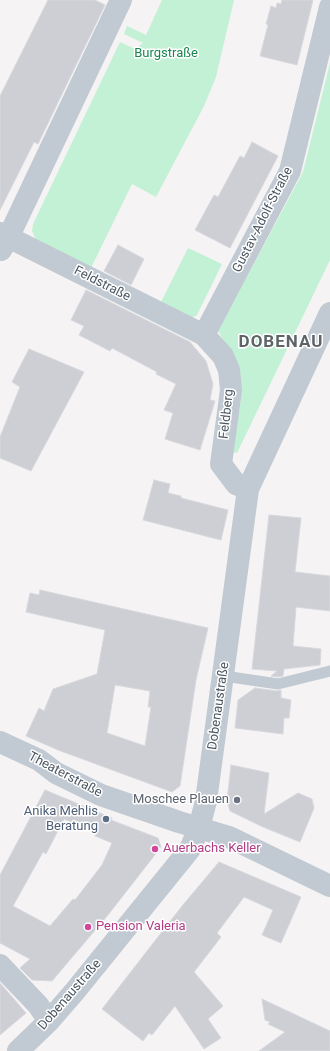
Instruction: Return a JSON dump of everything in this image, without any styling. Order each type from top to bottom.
[{"type":"street","points":[[3,241],[121,0]]},
{"type":"street","name":"Gustav-Adolf-Straße","points":[[204,335],[290,171],[330,7]]},
{"type":"street","name":"Feldstraße","points":[[3,241],[204,335]]},
{"type":"street","name":"Dobenaustraße","points":[[18,1051],[49,1021],[75,991],[190,849],[199,828],[206,800],[224,676],[248,489],[330,313]]},
{"type":"street","name":"Feldberg","points":[[204,335],[223,356],[229,370],[231,390],[221,464],[236,484],[248,489]]},
{"type":"street","name":"Theaterstraße","points":[[0,742],[39,760],[56,773],[101,795],[229,837],[330,886]]},
{"type":"street","points":[[0,965],[40,1008],[49,1021]]},
{"type":"lane","points":[[224,676],[278,684],[330,671]]},
{"type":"green space","name":"Burgstraße","points":[[162,0],[234,0],[216,77],[204,106],[156,197],[132,184],[91,268],[36,240],[32,231],[33,224],[120,42],[135,49],[143,43],[124,34],[127,26],[146,35]]},
{"type":"green space","points":[[330,63],[330,260],[237,453],[233,452],[230,446],[240,407],[241,389],[229,349],[218,331],[303,172]]},
{"type":"green space","points":[[188,248],[222,264],[197,315],[194,317],[190,317],[161,302]]},
{"type":"building","points":[[48,0],[95,0],[105,5],[38,144],[34,142],[0,210],[0,96]]},
{"type":"building","points":[[282,0],[313,0],[297,65],[260,56],[271,6],[276,8],[277,3],[281,4]]},
{"type":"building","points":[[252,142],[278,156],[230,248],[195,230],[214,195],[218,197],[240,156],[244,158]]},
{"type":"building","points":[[118,245],[144,259],[131,285],[104,271]]},
{"type":"building","points":[[86,290],[190,342],[206,361],[213,384],[210,400],[215,401],[200,450],[165,439],[173,413],[164,410],[176,384],[112,348],[110,351],[79,335],[84,326],[71,320]]},
{"type":"building","points":[[29,349],[84,372],[31,471],[0,458],[0,437],[20,387],[12,382]]},
{"type":"building","points":[[154,480],[170,484],[168,493],[181,496],[181,498],[228,510],[221,540],[143,520]]},
{"type":"building","points":[[269,515],[301,518],[295,572],[330,576],[330,611],[296,607],[293,646],[321,649],[320,665],[284,669],[283,676],[278,677],[271,676],[277,671],[252,669]]},
{"type":"building","points":[[40,590],[208,628],[196,680],[180,786],[172,792],[58,750],[26,736],[39,708],[44,711],[53,689],[97,674],[105,630],[26,612],[30,593],[39,595]],"holes":[[[115,685],[150,691],[148,707],[151,707],[145,746],[107,733]]]},
{"type":"building","points":[[255,688],[277,691],[281,690],[281,698],[291,700],[289,718],[284,718],[283,734],[235,728],[238,700]]},
{"type":"building","points":[[231,765],[269,773],[264,814],[298,793],[312,799],[314,808],[300,842],[263,827],[230,811],[227,801]]},
{"type":"building","points":[[45,790],[112,818],[111,820],[158,838],[161,847],[108,915],[52,981],[32,980],[20,968],[30,959],[0,943],[0,875]],"holes":[[[64,819],[96,833],[95,836],[112,843],[102,865],[75,900],[73,899],[50,926],[13,906],[43,852],[46,854]]]},
{"type":"building","points":[[219,862],[301,897],[281,943],[262,935],[273,910],[244,897],[217,933],[221,937],[194,972],[223,1006],[208,1019],[221,1038],[204,1049],[175,1006],[152,1035],[149,1033],[143,1041],[102,1009],[182,906]]},
{"type":"building","points":[[0,983],[26,1013],[0,1035]]},
{"type":"building","points":[[262,999],[330,1031],[330,1051],[259,1051],[285,1032],[268,1024],[270,1022],[265,1020]]},
{"type":"place","name":"Moschee Plauen","points":[[237,800]]},
{"type":"place","name":"Anika Mehlis Beratung","points":[[106,819]]},
{"type":"place","name":"Auerbachs Keller","points":[[155,849]]},
{"type":"place","name":"Pension Valeria","points":[[88,927]]},
{"type":"district","name":"DOBENAU","points":[[281,343]]}]
